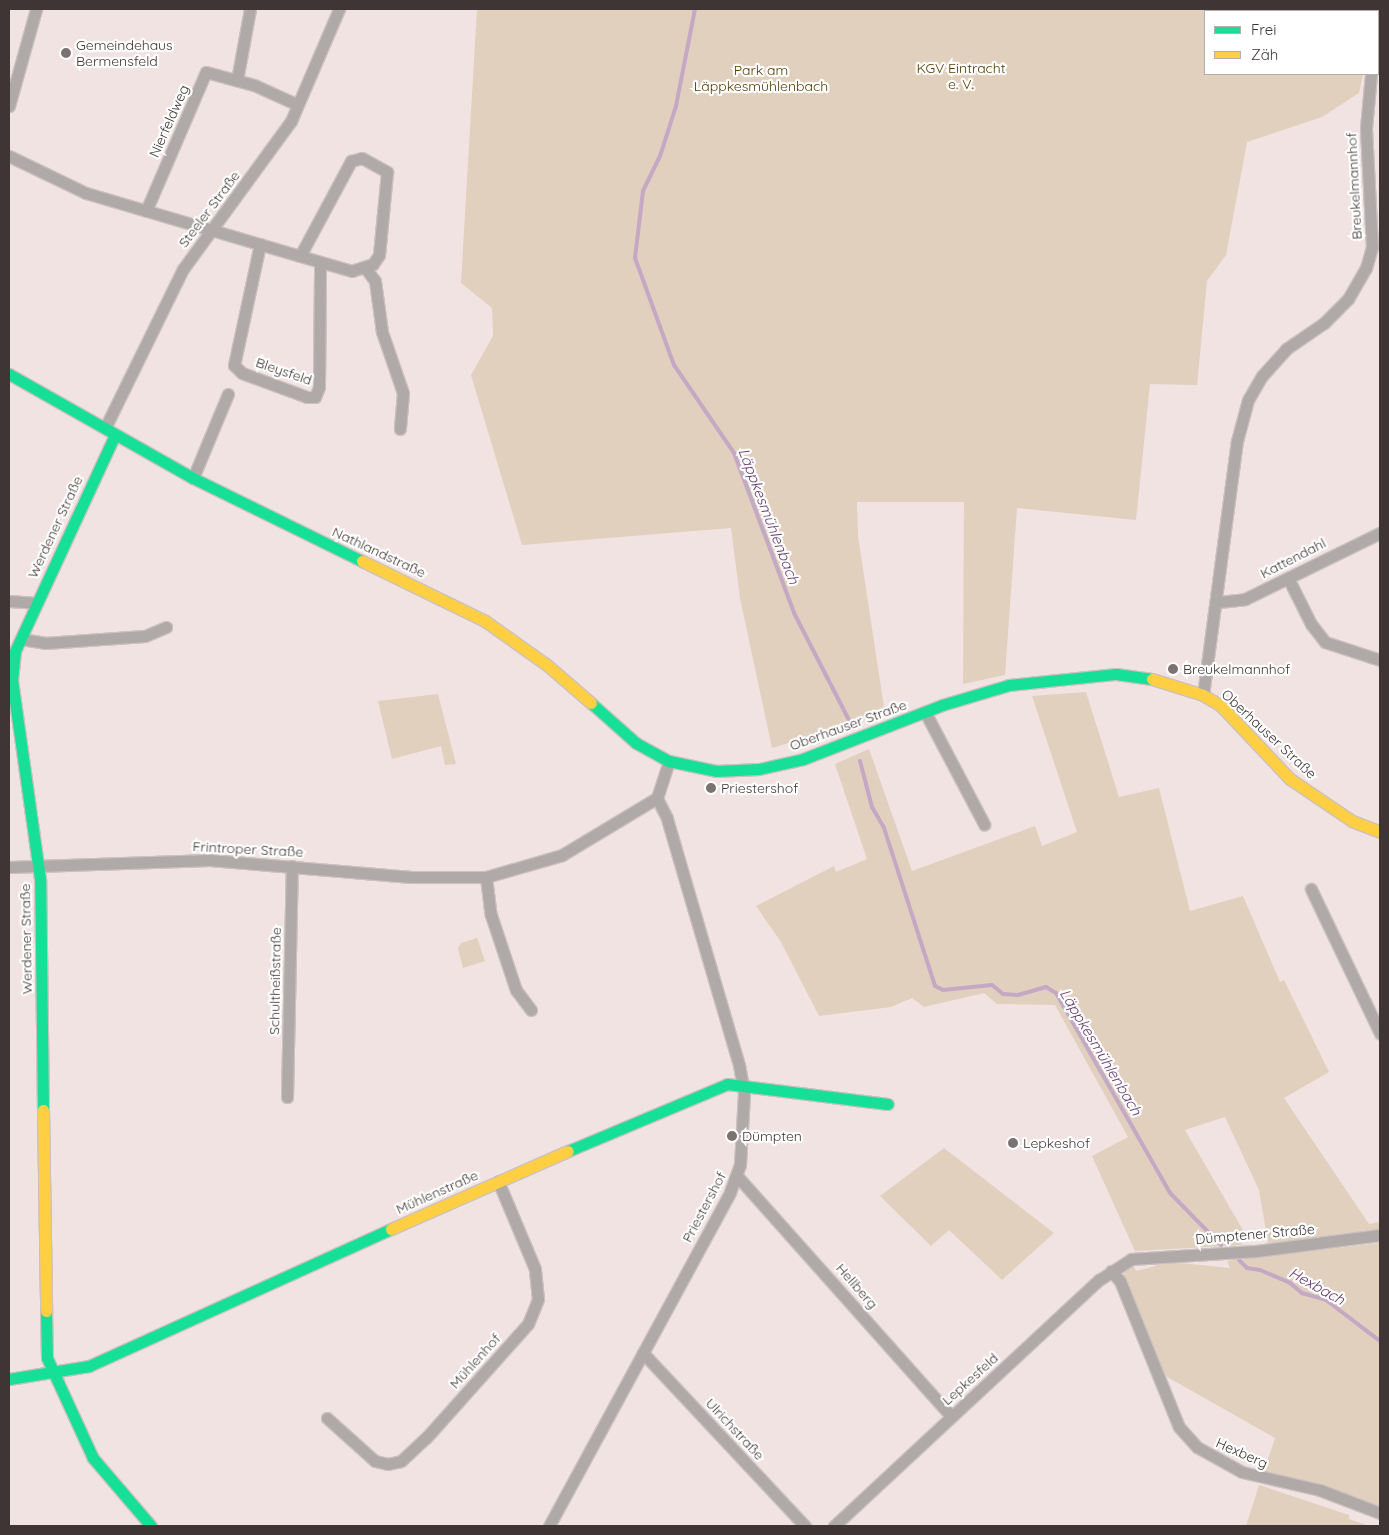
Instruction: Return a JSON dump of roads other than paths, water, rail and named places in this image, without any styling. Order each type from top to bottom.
[{"type":"street","points":[[9,106],[36,9]]},
{"type":"street","points":[[237,80],[250,9]]},
{"type":"street","name":"Steeler Straße","points":[[105,428],[174,285],[275,145],[298,105],[339,9]]},
{"type":"street","name":"Nierfeldweg","points":[[146,211],[206,72],[237,80],[298,105]]},
{"type":"street","name":"Breukelmannhof","points":[[1204,695],[1218,602],[1237,441],[1248,400],[1262,376],[1286,349],[1324,323],[1348,299],[1376,247],[1366,146],[1371,75]]},
{"type":"street","points":[[9,156],[77,190],[346,270],[366,269],[379,256],[388,175],[359,158],[351,161],[300,256]]},
{"type":"street","name":"Bleysfeld","points":[[260,244],[234,365],[242,373],[307,397],[316,395],[319,387],[320,263]]},
{"type":"street","points":[[366,269],[375,281],[382,332],[403,394],[400,429]]},
{"type":"street","name":"Nathlandstraße","points":[[9,374],[193,478],[460,606],[547,665]]},
{"type":"street","points":[[193,478],[228,394]]},
{"type":"street","name":"Werdener Straße","points":[[115,435],[36,603],[13,659],[13,688],[36,865],[40,879],[46,1354],[93,1458],[151,1526]]},
{"type":"street","name":"Kattendahl","points":[[1218,602],[1245,599],[1380,533]]},
{"type":"street","points":[[1288,578],[1311,624],[1325,642],[1380,660]]},
{"type":"street","points":[[9,601],[36,603]]},
{"type":"street","points":[[21,640],[45,643],[145,636],[166,627]]},
{"type":"street","name":"Oberhauser Straße","points":[[547,665],[622,732],[669,761],[716,771],[759,769],[803,759],[925,712],[1008,686],[1116,674],[1167,681],[1204,695],[1221,706],[1290,779],[1352,821],[1380,832]]},
{"type":"street","name":"Oberhauser Straße","points":[[925,712],[984,824]]},
{"type":"street","points":[[657,798],[669,761]]},
{"type":"street","name":"Frintroper Straße","points":[[9,867],[210,860],[428,878],[486,877],[562,855],[657,798]]},
{"type":"street","name":"Priestershof","points":[[549,1526],[738,1177],[743,1085],[666,818],[657,798]]},
{"type":"street","name":"Schultheißstraße","points":[[287,1097],[292,866]]},
{"type":"street","points":[[486,877],[491,915],[514,983],[531,1010]]},
{"type":"street","points":[[1311,889],[1380,1033]]},
{"type":"street","name":"Mühlenstraße","points":[[9,1379],[56,1374],[89,1366],[498,1181],[713,1088],[727,1084],[743,1085],[888,1104]]},
{"type":"street","name":"Hellberg","points":[[738,1177],[951,1416]]},
{"type":"street","name":"Mühlenhof","points":[[327,1418],[375,1461],[388,1464],[400,1461],[426,1438],[528,1324],[538,1299],[535,1269],[498,1181]]},
{"type":"street","name":"Dümptener Straße","points":[[1131,1259],[1256,1251],[1380,1235]]},
{"type":"street","name":"Lepkesfeld","points":[[834,1526],[951,1416],[1111,1271],[1131,1259]]},
{"type":"street","name":"Hexberg","points":[[1111,1271],[1120,1281],[1179,1427],[1197,1447],[1242,1472],[1320,1490],[1380,1514]]},
{"type":"street","name":"Ulrichstraße","points":[[643,1353],[805,1526]]},
{"type":"waterway","name":"Läppkesmühlenbach","points":[[695,9],[676,106],[660,156],[643,191],[635,258],[674,365],[734,453],[794,613],[849,720]]},
{"type":"waterway","name":"Läppkesmühlenbach","points":[[860,761],[872,807],[884,828],[935,986],[943,990],[992,985],[1003,994],[1018,995],[1046,987],[1056,993],[1170,1193],[1221,1245]]},
{"type":"waterway","name":"Hexbach","points":[[1239,1260],[1247,1268],[1260,1270],[1290,1283],[1302,1293],[1326,1300],[1380,1341]]},
{"type":"place","name":"Gemeindehaus Bermensfeld","points":[[66,53]]},
{"type":"place","name":"Breukelmannhof","points":[[1173,669]]},
{"type":"place","name":"Priestershof","points":[[711,788]]},
{"type":"place","name":"Dümpten","points":[[732,1136]]},
{"type":"place","name":"Lepkeshof","points":[[1013,1143]]},
{"type":"park label","name":"KGV Eintracht e. V.","points":[[961,76]]},
{"type":"park label","name":"Park am Läppkesmühlenbach","points":[[761,78]]}]
